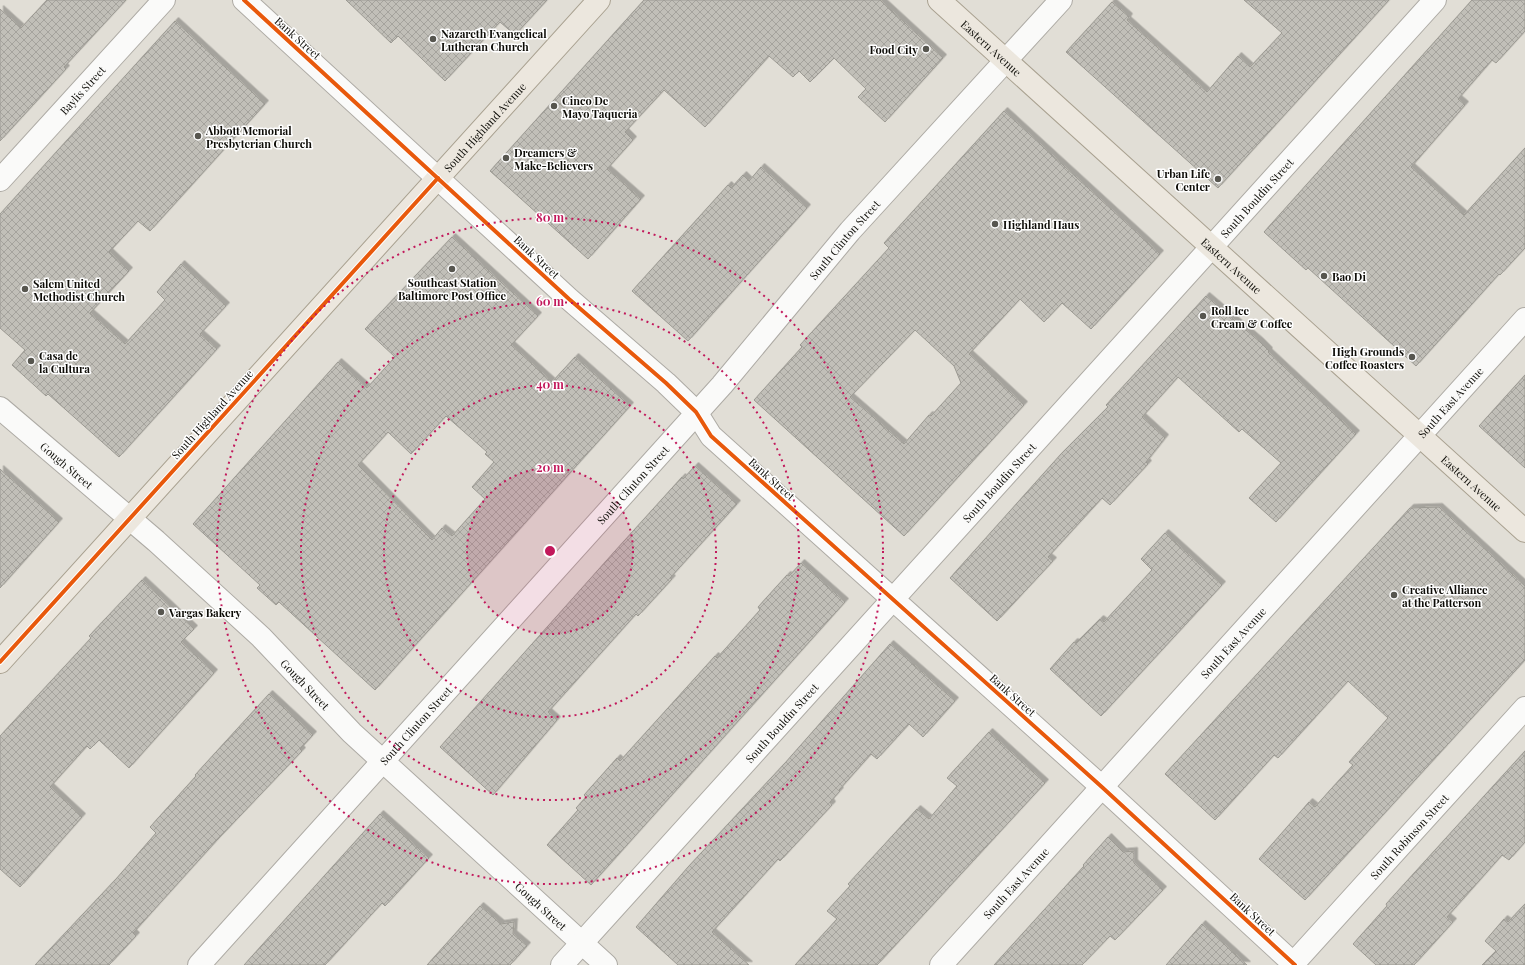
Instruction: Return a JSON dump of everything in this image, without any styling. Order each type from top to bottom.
[{"type":"main road","name":"South Highland Avenue","points":[[0,662],[599,0]]},
{"type":"main road","name":"Eastern Avenue","points":[[939,0],[1525,530]]},
{"type":"street","name":"Baylis Street","points":[[0,180],[164,0]]},
{"type":"street","name":"Bank Street","points":[[244,0],[563,294],[666,383],[696,412],[711,436],[1103,788],[1294,964]]},
{"type":"street","name":"South Clinton Street","points":[[199,965],[696,412],[722,385],[850,231],[1061,0]]},
{"type":"street","name":"South Bouldin Street","points":[[562,965],[1435,0]]},
{"type":"street","name":"South East Avenue","points":[[941,965],[1103,788],[1525,319]]},
{"type":"street","name":"Gough Street","points":[[0,408],[129,519],[261,637],[352,733],[606,965]]},
{"type":"street","name":"South Robinson Street","points":[[1294,964],[1525,708]]},
{"type":"building","points":[[47,0],[126,0],[64,67],[66,69],[0,141],[0,9],[21,28]]},
{"type":"building","points":[[346,0],[547,0],[515,35],[500,22],[445,81],[398,36],[391,43]]},
{"type":"building","points":[[644,0],[880,0],[943,58],[885,122],[858,97],[866,89],[834,58],[810,82],[799,71],[793,77],[769,56],[705,127],[664,90],[625,132],[633,140],[607,169],[641,199],[588,259],[490,171]]},
{"type":"building","points":[[1244,0],[1389,0],[1218,188],[1066,52],[1112,2],[1129,17],[1127,20],[1207,92],[1238,56],[1250,67],[1282,33]]},
{"type":"building","points":[[1472,0],[1525,0],[1525,31],[1496,63],[1492,60],[1458,99],[1465,105],[1411,167],[1464,215],[1525,148],[1525,248],[1500,275],[1499,274],[1416,366],[1308,268],[1306,270],[1264,232]]},
{"type":"building","points":[[175,21],[265,104],[150,231],[138,221],[109,252],[129,271],[90,313],[125,344],[165,300],[157,292],[181,264],[226,306],[200,334],[217,349],[119,457],[48,394],[46,396],[12,365],[25,350],[0,328],[0,214]]},
{"type":"building","points":[[1004,111],[1160,254],[1091,329],[1062,303],[1044,322],[1020,299],[969,354],[1024,405],[904,536],[754,400],[802,347],[800,345],[889,248],[884,243]],"holes":[[[915,330],[954,366],[961,383],[931,416],[929,415],[904,444],[850,397]]]},
{"type":"building","points":[[761,167],[807,208],[688,341],[632,291],[728,185],[731,188],[743,175],[749,181]]},
{"type":"building","points":[[452,237],[538,316],[511,345],[552,382],[575,357],[630,406],[375,690],[279,602],[276,605],[257,588],[260,585],[193,524],[338,362],[367,388],[395,357],[365,329]],"holes":[[[446,416],[487,452],[485,454],[494,462],[472,487],[485,499],[452,536],[442,528],[432,540],[358,465],[388,432],[411,454]]]},
{"type":"building","points":[[1206,296],[1260,342],[1269,351],[1268,352],[1356,434],[1276,522],[1249,498],[1281,463],[1242,429],[1239,432],[1178,377],[1142,417],[1165,438],[1146,462],[1148,464],[1110,505],[1102,498],[1048,557],[1053,561],[997,621],[950,578],[1061,454],[1108,407],[1106,405]]},
{"type":"building","points":[[1525,375],[1525,468],[1479,426]]},
{"type":"building","points":[[695,466],[737,504],[670,578],[672,579],[638,616],[636,614],[548,712],[557,720],[493,795],[440,747],[682,477],[683,479]]},
{"type":"building","points":[[0,469],[59,522],[0,588]]},
{"type":"building","points":[[1439,507],[1525,586],[1525,660],[1305,900],[1259,859],[1309,802],[1315,807],[1353,765],[1349,762],[1388,718],[1348,681],[1278,758],[1274,755],[1215,820],[1165,774],[1410,508]]},
{"type":"building","points":[[1165,533],[1222,585],[1101,716],[1050,669],[1074,642],[1076,643],[1100,619],[1104,622],[1152,570],[1141,559]]},
{"type":"building","points":[[801,563],[845,602],[591,885],[547,845],[578,810],[576,808],[586,797],[584,795],[617,758],[620,761],[715,656],[717,658],[760,610],[758,607],[787,575],[789,576]]},
{"type":"building","points":[[142,580],[194,629],[181,642],[214,673],[129,768],[99,740],[90,749],[87,746],[50,787],[82,817],[20,887],[0,869],[0,736],[91,638],[89,636]]},
{"type":"building","points":[[890,644],[955,701],[923,737],[909,724],[877,759],[871,754],[839,790],[840,791],[830,802],[832,805],[780,861],[778,859],[712,932],[749,965],[678,965],[636,927],[688,867],[785,763]]},
{"type":"building","points":[[269,694],[313,735],[300,749],[302,751],[217,840],[133,933],[136,936],[109,965],[35,965],[116,879],[156,833],[150,827]]},
{"type":"building","points":[[989,732],[1045,783],[877,965],[795,965],[837,919],[827,911],[850,886],[848,884],[917,809],[929,819],[957,786],[947,778]]},
{"type":"building","points":[[1525,751],[1525,842],[1509,860],[1502,855],[1447,917],[1453,922],[1414,965],[1376,965],[1353,944],[1387,906],[1386,904]]},
{"type":"building","points":[[380,814],[429,858],[385,906],[382,903],[325,965],[244,965]]},
{"type":"building","points":[[1108,837],[1123,852],[1134,851],[1134,863],[1163,890],[1115,940],[1110,936],[1082,965],[994,965],[1084,866],[1083,865]]},
{"type":"building","points":[[1525,904],[1525,965],[1482,965],[1496,951],[1485,941],[1504,919],[1508,922]]},
{"type":"building","points":[[480,906],[501,924],[514,922],[513,934],[527,946],[510,965],[427,965]]},
{"type":"building","points":[[1202,924],[1247,965],[1166,965]]},
{"type":"cycle path","points":[[244,0],[569,299],[666,383],[696,412],[711,436],[1103,788],[1295,965]]},
{"type":"cycle path","points":[[0,662],[438,178]]},
{"type":"place","name":"Nazareth Evangelical Lutheran Church","points":[[433,39]]},
{"type":"place","name":"Food City","points":[[926,49]]},
{"type":"place","name":"Cinco De Mayo Taqueria","points":[[554,106]]},
{"type":"place","name":"Abbott Memorial Presbyterian Church","points":[[198,136]]},
{"type":"place","name":"Dreamers & Make-Believers","points":[[506,158]]},
{"type":"place","name":"Urban Life Center","points":[[1218,179]]},
{"type":"place","name":"Highland Haus","points":[[995,224]]},
{"type":"place","name":"Southeast Station Baltimore Post Office","points":[[452,269]]},
{"type":"place","name":"Bao Di","points":[[1324,276]]},
{"type":"place","name":"Salem United Methodist Church","points":[[25,289]]},
{"type":"place","name":"Roll Ice Cream & Coffee","points":[[1203,316]]},
{"type":"place","name":"High Grounds Coffee Roasters","points":[[1412,357]]},
{"type":"place","name":"Casa de la Cultura","points":[[31,361]]},
{"type":"place","name":"Creative Alliance at the Patterson","points":[[1394,595]]},
{"type":"place","name":"Vargas Bakery","points":[[161,612]]}]
